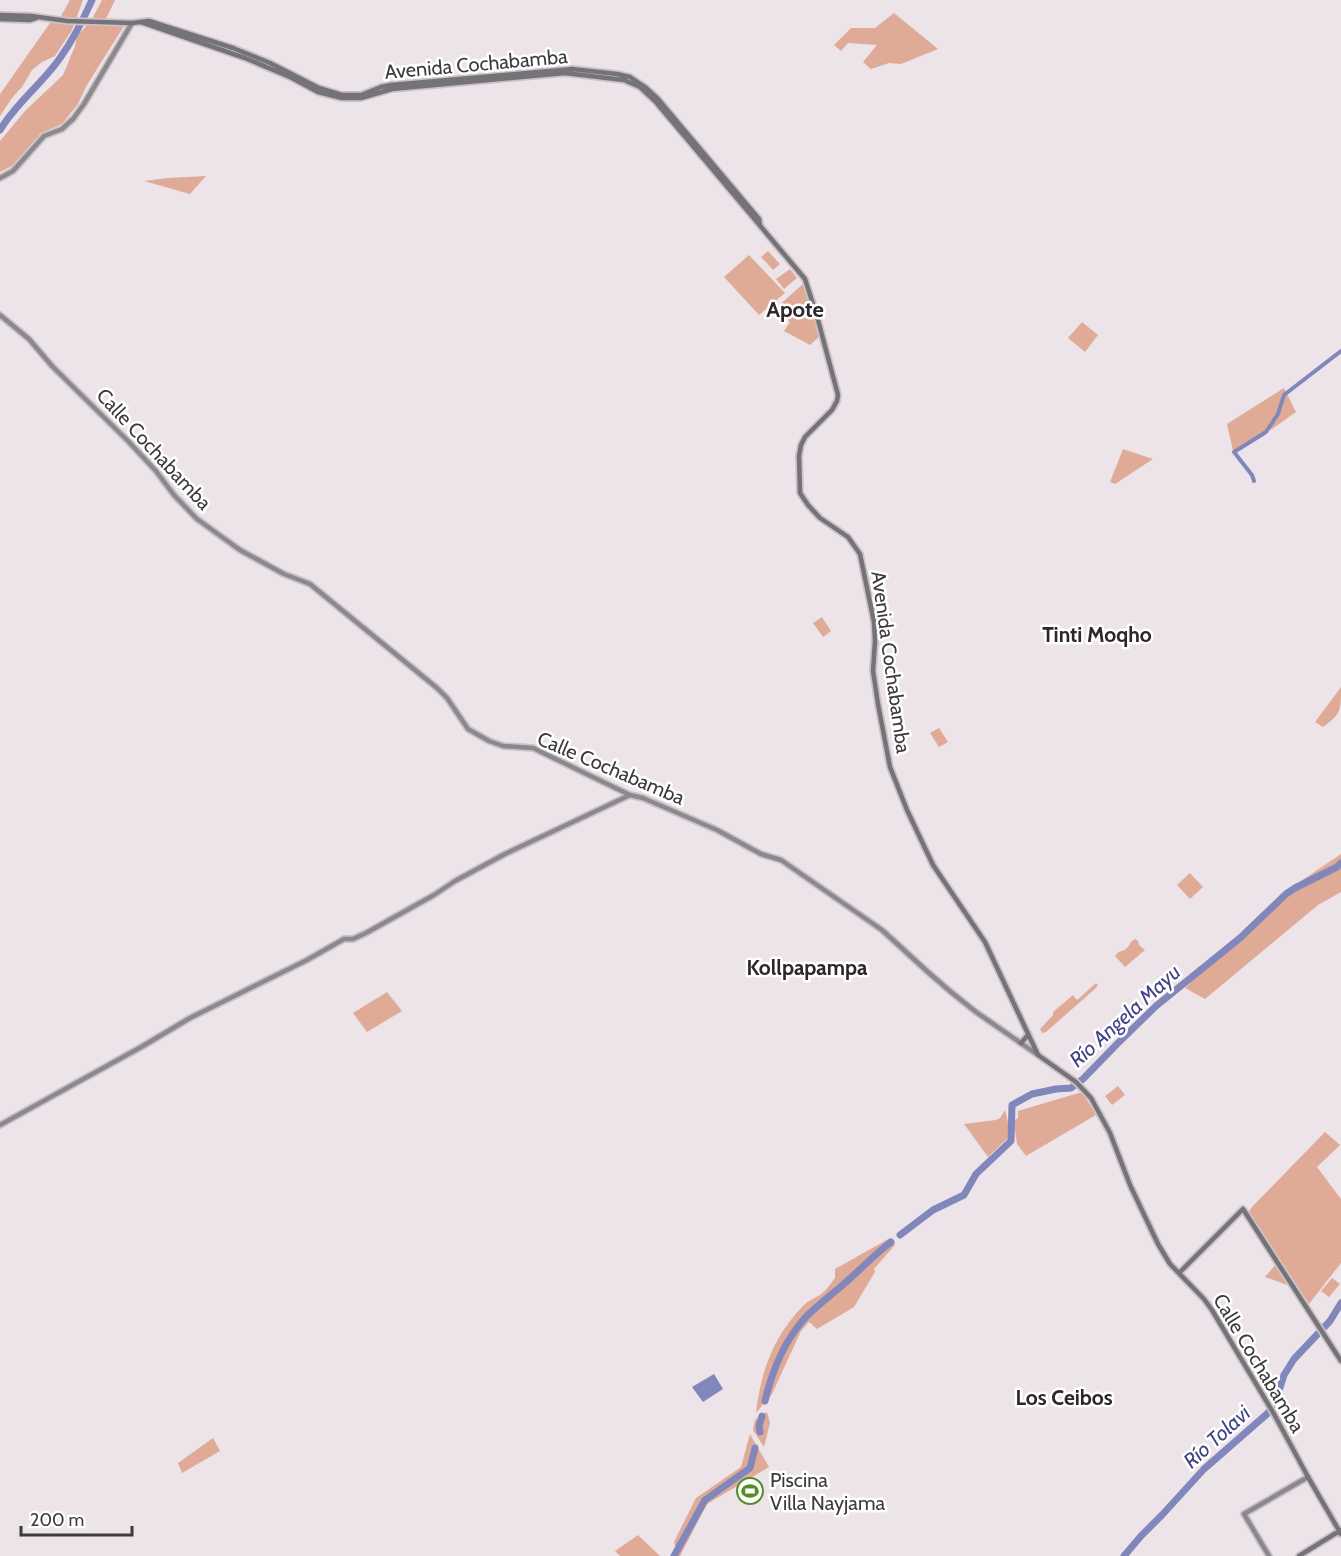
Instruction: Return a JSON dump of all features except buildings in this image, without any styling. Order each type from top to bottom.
[{"type":"main road","name":"Avenida Cochabamba","points":[[0,17],[30,20],[38,18],[90,22],[141,22],[255,62],[318,92],[342,98],[362,98],[392,89],[565,73],[624,80],[640,87],[650,95],[759,219],[760,225],[807,283],[838,391],[837,401],[832,410],[805,437],[801,445],[800,493],[820,518],[848,537],[860,554],[874,622],[873,671],[890,767],[933,865],[985,942],[1038,1055]]},
{"type":"main road","points":[[1021,1043],[1028,1035]]},
{"type":"main road","name":"Calle Cochabamba","points":[[1038,1055],[1078,1084],[1091,1098],[1104,1120],[1130,1185],[1154,1236],[1170,1264],[1212,1310],[1340,1532]]},
{"type":"main road","points":[[1179,1273],[1243,1209],[1341,1361]]},
{"type":"main road","points":[[1299,1556],[1340,1532]]},
{"type":"street","points":[[0,178],[13,171],[44,136],[62,129],[73,119],[132,23]]},
{"type":"street","name":"Calle Cochabamba","points":[[0,315],[29,339],[52,366],[156,471],[174,495],[197,519],[240,550],[284,574],[310,584],[437,688],[447,698],[468,729],[496,744],[532,748],[630,795],[643,798],[717,830],[761,854],[781,860],[882,930],[951,992],[1038,1055]]},
{"type":"street","points":[[0,1125],[190,1018],[344,939],[353,939],[366,933],[434,895],[455,880],[505,854],[630,795]]},
{"type":"street","points":[[1269,1556],[1244,1514],[1308,1477]]},
{"type":"shaded area","points":[[70,0],[83,0],[72,30],[55,56],[32,70],[0,116],[0,94],[50,23],[66,23],[69,18],[60,18]]},
{"type":"shaded area","points":[[102,0],[115,0],[106,19],[92,19]]},
{"type":"shaded area","points":[[894,13],[938,49],[901,64],[889,63],[871,69],[863,62],[877,45],[848,43],[841,51],[834,45],[851,28],[875,28]]},
{"type":"shaded area","points":[[88,24],[124,26],[87,85],[78,104],[62,124],[41,133],[12,166],[0,172],[0,141],[25,111],[63,75],[77,36]]},
{"type":"shaded area","points":[[206,176],[190,194],[144,181],[168,178]]},
{"type":"shaded area","points":[[768,251],[780,264],[773,270],[761,257]]},
{"type":"shaded area","points":[[749,255],[785,293],[759,315],[724,277]]},
{"type":"shaded area","points":[[790,269],[797,278],[784,289],[776,279]]},
{"type":"shaded area","points":[[804,283],[820,336],[810,345],[784,331],[790,322],[776,308]]},
{"type":"shaded area","points":[[1082,322],[1098,335],[1085,352],[1068,338]]},
{"type":"shaded area","points":[[1284,388],[1296,412],[1272,429],[1233,451],[1227,424]]},
{"type":"shaded area","points":[[1123,449],[1153,459],[1115,484],[1110,482]]},
{"type":"shaded area","points":[[822,617],[831,631],[823,637],[813,623]]},
{"type":"shaded area","points":[[1341,687],[1339,711],[1323,727],[1315,722]]},
{"type":"shaded area","points":[[939,728],[948,742],[939,747],[930,733]]},
{"type":"shaded area","points":[[1341,854],[1341,860],[1336,864],[1295,885]]},
{"type":"shaded area","points":[[1341,867],[1341,892],[1318,905],[1205,999],[1185,988],[1282,901],[1297,890]]},
{"type":"shaded area","points":[[1190,873],[1203,887],[1190,899],[1177,885]]},
{"type":"shaded area","points":[[1135,939],[1145,950],[1125,967],[1115,956]]},
{"type":"shaded area","points":[[1096,983],[1098,985],[1096,988],[1042,1033],[1040,1029],[1053,1015],[1053,1012],[1073,995],[1077,1000]]},
{"type":"shaded area","points":[[387,992],[402,1011],[367,1032],[353,1013]]},
{"type":"shaded area","points":[[1118,1086],[1125,1095],[1112,1105],[1105,1096]]},
{"type":"shaded area","points":[[1082,1092],[1096,1115],[1026,1156],[1017,1144],[1014,1123],[1018,1118],[1018,1111]]},
{"type":"shaded area","points":[[1005,1110],[1009,1137],[988,1157],[964,1124],[996,1120]]},
{"type":"shaded area","points":[[1325,1132],[1340,1145],[1317,1167],[1341,1199],[1341,1263],[1309,1304],[1249,1212]]},
{"type":"shaded area","points":[[890,1238],[895,1245],[874,1269],[875,1272],[854,1307],[817,1329],[809,1322],[801,1331],[772,1394],[756,1413],[765,1368],[777,1341],[794,1316],[806,1303],[826,1289],[835,1278],[835,1269]]},
{"type":"shaded area","points":[[1276,1264],[1290,1286],[1265,1277]]},
{"type":"shaded area","points":[[1332,1278],[1340,1284],[1329,1297],[1321,1291]]},
{"type":"shaded area","points":[[767,1412],[770,1423],[764,1447],[753,1430],[755,1420]]},
{"type":"shaded area","points":[[750,1434],[769,1467],[707,1504],[678,1556],[674,1542],[696,1498],[741,1467]]},
{"type":"shaded area","points":[[213,1438],[220,1451],[182,1473],[178,1463]]},
{"type":"shaded area","points":[[638,1535],[660,1556],[620,1556],[615,1551]]},
{"type":"water","points":[[714,1374],[723,1389],[703,1402],[692,1387]]},
{"type":"waterway","points":[[0,130],[60,58],[78,30],[92,0]]},
{"type":"waterway","points":[[1254,481],[1234,452],[1266,432],[1278,414],[1284,395],[1341,351]]},
{"type":"waterway","name":"Río Angela Mayu","points":[[900,1235],[933,1210],[964,1195],[976,1174],[1011,1141],[1012,1105],[1032,1094],[1071,1088],[1083,1079],[1156,1006],[1240,938],[1286,894],[1341,863]]},
{"type":"waterway","name":"Río Angela Mayu","points":[[765,1401],[780,1357],[790,1337],[804,1319],[891,1242]]},
{"type":"waterway","name":"Río Tolavi","points":[[1124,1556],[1204,1469],[1267,1414],[1275,1403],[1284,1375],[1294,1359],[1330,1321],[1341,1303]]},
{"type":"waterway","name":"Río Angela Mayu","points":[[760,1432],[762,1416]]},
{"type":"waterway","name":"Río Angela Mayu","points":[[674,1556],[705,1500],[750,1468],[755,1448]]},
{"type":"place","name":"Piscina Villa Nayjama","points":[[750,1491]]},
{"type":"district","name":"Apote","points":[[795,309]]},
{"type":"district","name":"Tinti Moqho","points":[[1097,635]]},
{"type":"district","name":"Kollpapampa","points":[[807,968]]},
{"type":"district","name":"Los Ceibos","points":[[1064,1398]]}]
